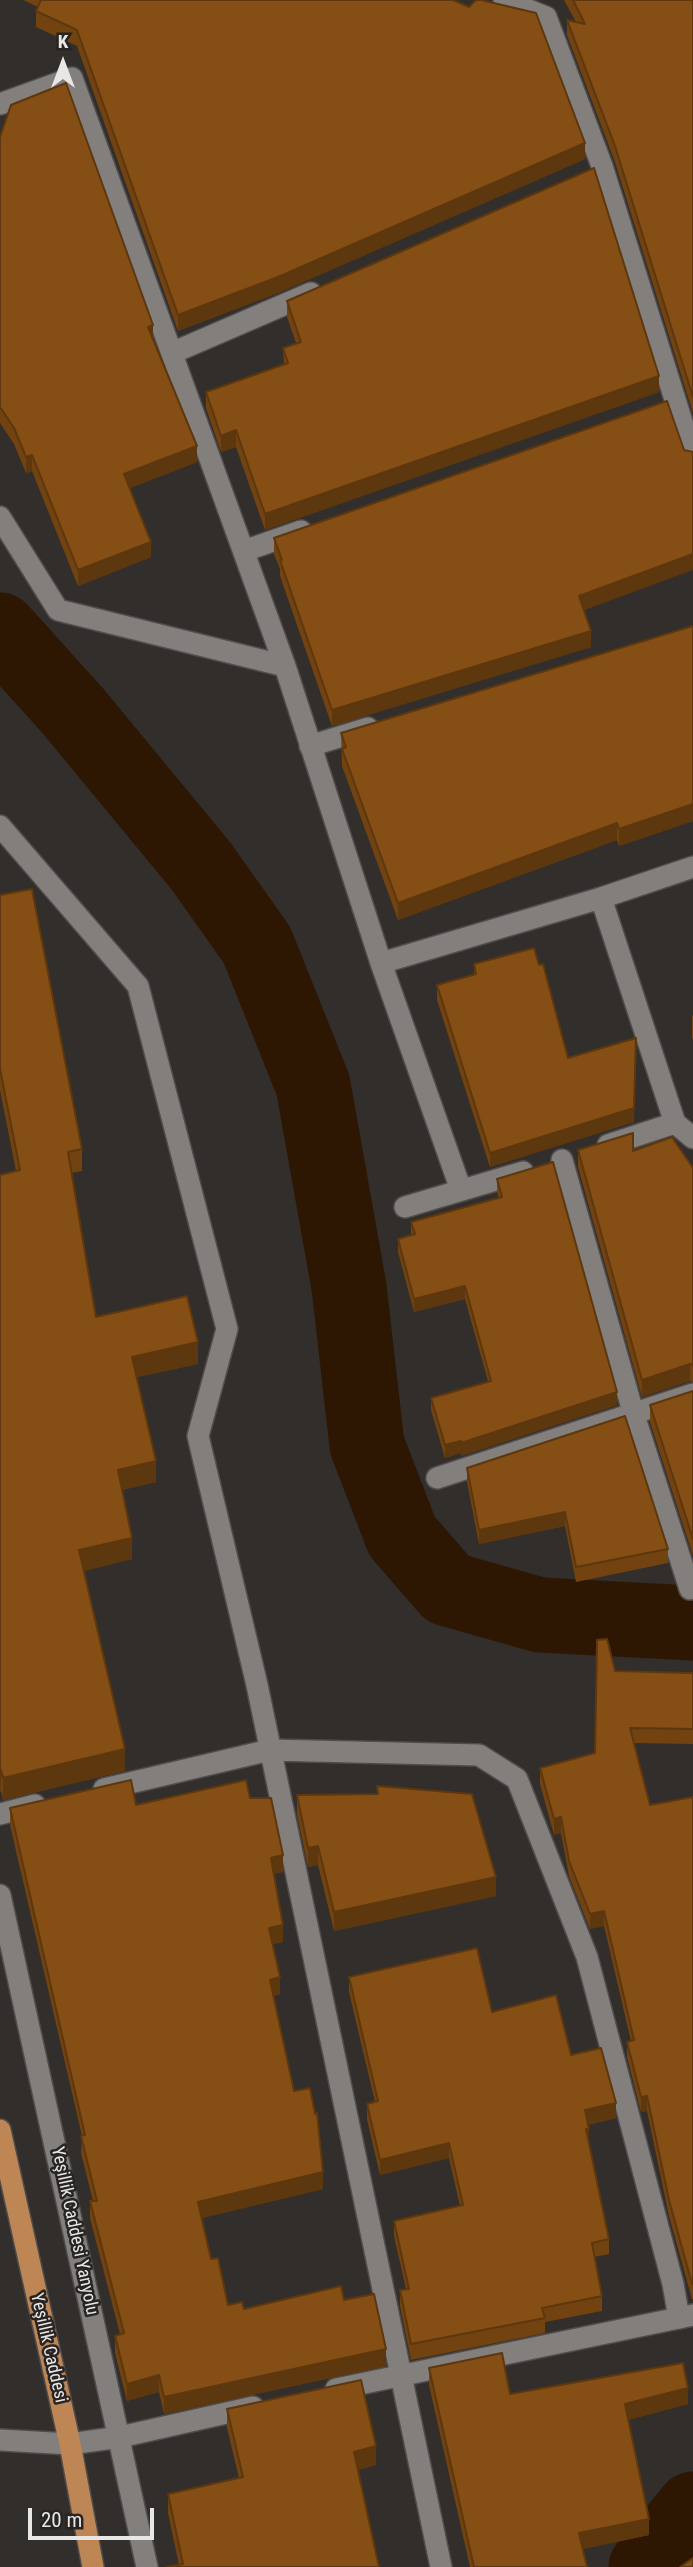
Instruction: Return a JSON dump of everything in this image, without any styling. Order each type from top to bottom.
[{"type":"highway","name":"Yeşillik Caddesi","points":[[0,2130],[70,2444],[93,2567]]},
{"type":"street","points":[[505,0],[546,17],[602,166],[667,403],[693,457]]},
{"type":"street","points":[[0,104],[72,78],[285,666],[382,963],[461,1190]]},
{"type":"street","points":[[577,177],[602,166]]},
{"type":"street","points":[[172,354],[336,282]]},
{"type":"street","points":[[0,517],[58,610],[285,666]]},
{"type":"street","points":[[244,551],[322,524]]},
{"type":"street","points":[[310,746],[389,722]]},
{"type":"street","points":[[0,826],[138,986],[227,1329],[198,1436],[270,1750],[441,2567]]},
{"type":"street","points":[[382,963],[601,898],[693,867]]},
{"type":"street","points":[[601,898],[675,1123],[693,1138]]},
{"type":"street","points":[[405,1207],[675,1123]]},
{"type":"street","points":[[562,1160],[633,1412],[690,1589]]},
{"type":"street","points":[[437,1478],[693,1394]]},
{"type":"street","points":[[81,1794],[270,1750],[479,1755],[517,1779],[586,1957],[670,2271],[686,2316],[320,2393]]},
{"type":"street","points":[[0,1814],[54,1801]]},
{"type":"street","name":"Yeşillik Caddesi Yanyolu","points":[[0,1895],[147,2567]]},
{"type":"street","points":[[0,2440],[70,2444],[120,2437],[280,2401]]},
{"type":"building","points":[[41,0],[453,0],[469,7],[476,0],[481,0],[536,13],[585,143],[278,277],[178,315],[77,30],[36,11]]},
{"type":"building","points":[[573,0],[693,0],[693,397],[615,146],[567,20],[585,24]]},
{"type":"building","points":[[66,83],[153,325],[148,327],[197,446],[124,474],[151,542],[78,570],[32,455],[26,457],[14,428],[0,407],[0,137],[11,105]]},
{"type":"building","points":[[594,168],[659,376],[265,514],[236,430],[221,436],[206,392],[288,363],[283,348],[301,342],[287,301]]},
{"type":"building","points":[[667,401],[684,450],[693,452],[693,554],[579,596],[591,631],[332,710],[274,538]]},
{"type":"building","points":[[693,626],[693,804],[619,829],[617,823],[398,903],[342,749],[346,747],[341,733]]},
{"type":"building","points":[[32,889],[82,1149],[68,1152],[96,1317],[187,1296],[198,1342],[132,1357],[156,1461],[118,1470],[132,1538],[79,1550],[125,1749],[3,1778],[0,1770],[0,1175],[20,1170],[0,1069],[0,895]]},
{"type":"building","points":[[534,948],[539,965],[543,964],[568,1058],[636,1038],[634,1108],[490,1153],[437,985],[476,974],[474,964]]},
{"type":"building","points":[[633,1133],[633,1151],[672,1137],[693,1168],[693,1365],[642,1380],[578,1150]]},
{"type":"building","points":[[553,1162],[617,1392],[461,1443],[445,1445],[431,1398],[491,1381],[465,1286],[414,1299],[398,1239],[415,1234],[411,1222],[502,1197],[497,1179]]},
{"type":"building","points":[[693,1391],[693,1539],[650,1405]]},
{"type":"building","points":[[625,1416],[668,1549],[576,1567],[565,1512],[479,1530],[467,1468]]},
{"type":"building","points":[[607,1639],[615,1671],[693,1673],[693,1729],[630,1728],[650,1805],[693,1797],[692,2284],[669,2200],[647,2096],[641,2097],[627,2042],[634,2040],[604,1911],[590,1914],[569,1861],[561,1817],[554,1819],[540,1768],[595,1753],[597,1640]]},
{"type":"building","points":[[131,1780],[136,1805],[246,1780],[250,1798],[271,1798],[283,1855],[271,1858],[283,1925],[269,1928],[280,1977],[270,1980],[294,2091],[310,2088],[315,2114],[317,2113],[323,2172],[198,2202],[211,2259],[218,2258],[228,2305],[242,2302],[244,2309],[341,2286],[344,2300],[374,2294],[386,2349],[164,2397],[159,2375],[127,2384],[115,2336],[124,2333],[90,2201],[97,2201],[81,2136],[85,2135],[10,1808]]},
{"type":"building","points":[[377,1786],[472,1794],[496,1877],[334,1912],[318,1846],[308,1848],[297,1795],[378,1794]]},
{"type":"building","points":[[477,1948],[492,2012],[556,1995],[571,2055],[601,2048],[616,2103],[585,2110],[589,2129],[586,2129],[609,2239],[592,2243],[602,2296],[542,2308],[545,2318],[411,2344],[400,2290],[409,2289],[394,2221],[463,2205],[449,2143],[380,2160],[367,2104],[378,2101],[349,1977]]},
{"type":"building","points":[[502,2353],[510,2394],[683,2363],[688,2388],[625,2404],[649,2519],[579,2533],[587,2567],[474,2567],[429,2368]]},
{"type":"building","points":[[361,2380],[376,2446],[354,2452],[379,2567],[167,2567],[183,2564],[168,2494],[243,2477],[227,2409]]},
{"type":"building","points":[[693,2558],[693,2567],[680,2567]]},
{"type":"waterway","points":[[0,630],[73,711],[201,866],[257,945],[313,1085],[349,1287],[367,1445],[402,1536],[448,1589],[540,1615],[693,1623]]},
{"type":"waterway","points":[[646,2567],[693,2509]]}]
